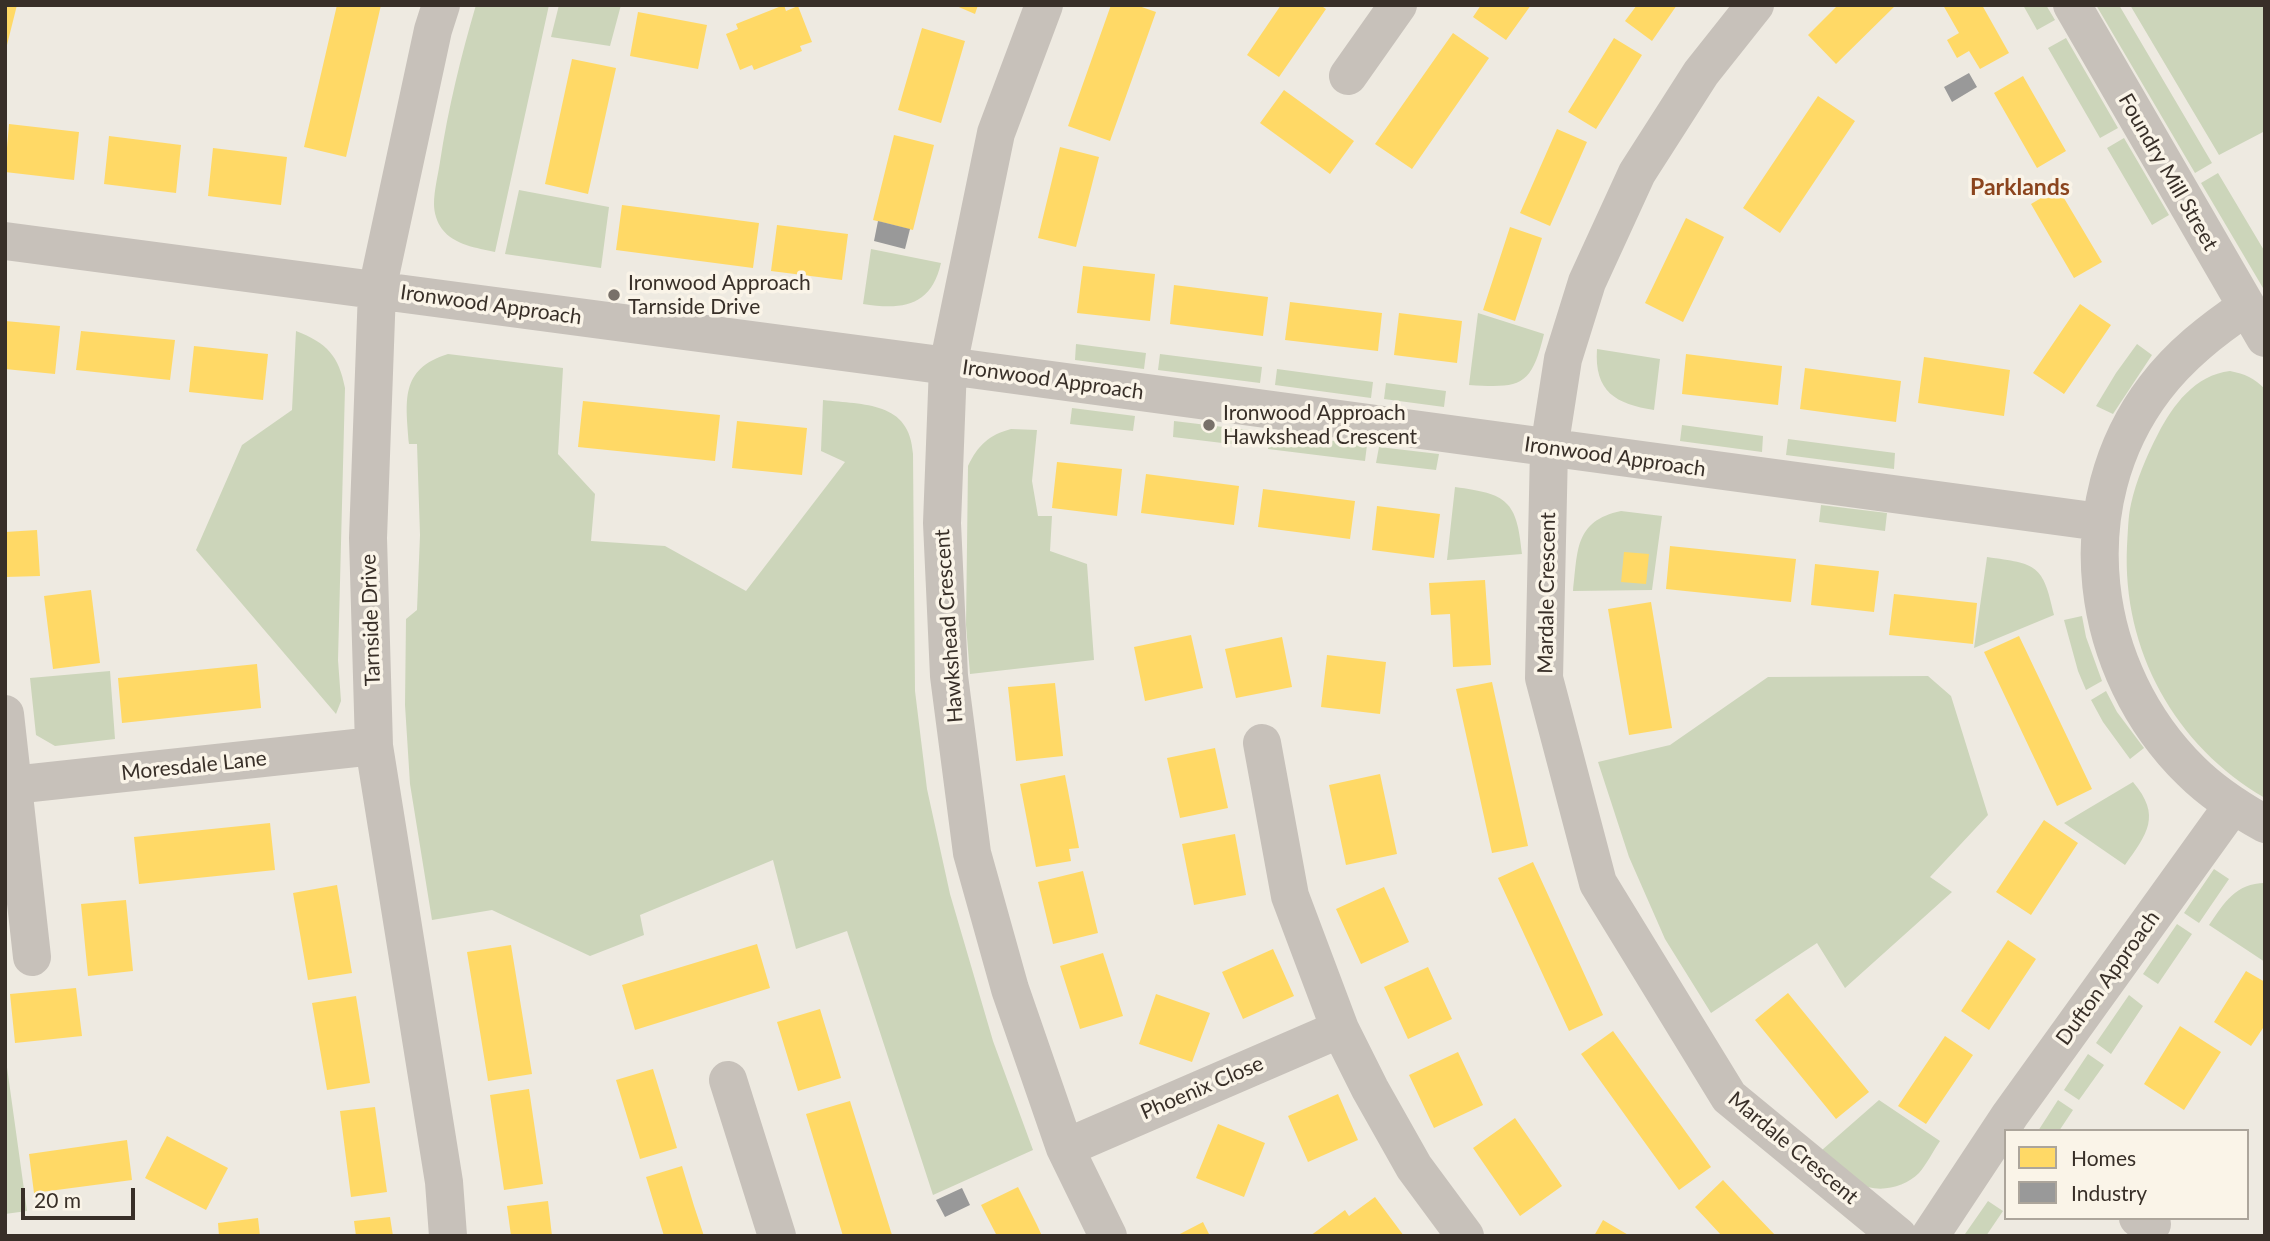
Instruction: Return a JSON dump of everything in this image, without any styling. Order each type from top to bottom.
[{"type":"street","name":"Tarnside Drive","points":[[441,5],[433,30],[377,290],[368,538],[374,746],[444,1182],[448,1236]]},
{"type":"street","name":"Hawkshead Crescent","points":[[1044,5],[996,134],[948,366],[942,523],[947,649],[972,853],[1010,989],[1065,1147],[1108,1236]]},
{"type":"street","points":[[1348,76],[1398,5]]},
{"type":"street","name":"Mardale Crescent","points":[[1755,5],[1701,73],[1637,173],[1587,282],[1563,359],[1549,449],[1544,678],[1598,883],[1729,1097],[1898,1236]]},
{"type":"street","name":"Foundry Mill Street","points":[[2072,5],[2255,323]]},
{"type":"street","name":"Ironwood Approach","points":[[5,241],[2100,522]]},
{"type":"street","points":[[2249,814],[2192,772],[2171,750],[2142,708],[2123,672],[2103,604],[2099,553],[2100,522],[2105,494],[2121,447],[2155,388],[2195,345],[2255,323]]},
{"type":"street","points":[[5,714],[33,957]]},
{"type":"street","points":[[1262,743],[1290,896],[1340,1029],[1413,1167],[1465,1236]]},
{"type":"street","name":"Moresdale Lane","points":[[13,785],[374,746]]},
{"type":"street","name":"Dufton Approach","points":[[2015,1129],[2249,814]]},
{"type":"street","name":"Phoenix Close","points":[[1065,1147],[1340,1029]]},
{"type":"street","points":[[728,1080],[777,1236]]},
{"type":"street","name":"Dufton Approach","points":[[1930,1236],[1995,1156]]},
{"type":"green space","points":[[476,5],[549,5],[495,252],[453,239],[440,226],[434,207],[451,102]]},
{"type":"green space","points":[[559,5],[621,5],[610,46],[551,37]]},
{"type":"green space","points":[[2023,5],[2046,5],[2055,20],[2037,30]]},
{"type":"green space","points":[[2096,5],[2119,5],[2212,163],[2195,173]]},
{"type":"green space","points":[[2130,5],[2265,5],[2265,131],[2219,155]]},
{"type":"green space","points":[[2066,38],[2118,128],[2100,138],[2048,48]]},
{"type":"green space","points":[[2124,138],[2169,215],[2152,225],[2107,148]]},
{"type":"green space","points":[[2218,173],[2265,252],[2263,288],[2201,183]]},
{"type":"green space","points":[[519,190],[609,207],[601,268],[505,254]]},
{"type":"green space","points":[[871,249],[941,263],[930,289],[913,302],[890,306],[863,304]]},
{"type":"green space","points":[[1478,313],[1544,334],[1534,365],[1521,380],[1501,386],[1469,385]]},
{"type":"green space","points":[[296,331],[316,340],[330,352],[339,367],[345,388],[338,660],[341,701],[336,714],[196,550],[242,445],[292,410]]},
{"type":"green space","points":[[1076,344],[1146,353],[1144,369],[1075,360]]},
{"type":"green space","points":[[2137,344],[2152,355],[2113,414],[2096,406],[2116,373]]},
{"type":"green space","points":[[1597,349],[1660,359],[1654,410],[1629,404],[1610,393],[1599,376]]},
{"type":"green space","points":[[448,354],[563,368],[558,454],[595,494],[591,541],[665,546],[746,591],[845,462],[821,451],[823,400],[869,405],[894,415],[903,424],[910,437],[913,454],[915,691],[927,789],[950,894],[993,1041],[1033,1150],[933,1195],[847,931],[796,949],[773,860],[640,915],[644,935],[590,956],[492,910],[432,920],[410,784],[405,705],[406,619],[417,610],[420,535],[417,444],[409,444],[407,401],[413,378],[421,368]]},
{"type":"green space","points":[[1160,354],[1262,367],[1260,383],[1158,370]]},
{"type":"green space","points":[[1277,369],[1373,382],[1371,398],[1275,385]]},
{"type":"green space","points":[[2230,371],[2249,377],[2265,389],[2265,798],[2233,777],[2205,751],[2180,723],[2160,692],[2145,658],[2134,622],[2128,585],[2130,509],[2139,477],[2154,442],[2171,412],[2186,393],[2206,378]]},
{"type":"green space","points":[[1386,383],[1446,391],[1444,407],[1384,399]]},
{"type":"green space","points":[[1072,408],[1135,416],[1133,431],[1070,424]]},
{"type":"green space","points":[[1174,421],[1248,430],[1247,446],[1173,437]]},
{"type":"green space","points":[[1682,425],[1763,436],[1762,452],[1680,441]]},
{"type":"green space","points":[[1011,429],[1037,430],[1032,481],[1038,516],[1052,516],[1050,551],[1087,564],[1094,660],[970,674],[966,625],[968,466],[985,442],[996,434]]},
{"type":"green space","points":[[1270,433],[1367,445],[1365,461],[1268,449]]},
{"type":"green space","points":[[1788,439],[1895,453],[1894,469],[1786,455]]},
{"type":"green space","points":[[1379,447],[1439,454],[1436,470],[1376,463]]},
{"type":"green space","points":[[1455,487],[1487,493],[1506,503],[1517,522],[1522,554],[1447,560]]},
{"type":"green space","points":[[1821,505],[1887,513],[1885,531],[1819,522]]},
{"type":"green space","points":[[1621,511],[1662,516],[1652,590],[1573,591],[1578,551],[1586,530],[1594,522]]},
{"type":"green space","points":[[1987,557],[2017,562],[2035,570],[2046,585],[2054,615],[1974,648]]},
{"type":"green space","points":[[2082,616],[2086,637],[2102,681],[2086,690],[2064,620]]},
{"type":"green space","points":[[110,671],[115,739],[55,746],[36,735],[30,678]]},
{"type":"green space","points":[[1928,676],[1951,696],[1988,815],[1930,877],[1952,892],[1845,988],[1817,943],[1711,1013],[1665,939],[1629,857],[1598,762],[1670,745],[1768,677]]},
{"type":"green space","points":[[2106,691],[2117,712],[2144,748],[2130,759],[2103,722],[2091,700]]},
{"type":"green space","points":[[2133,782],[2142,794],[2149,815],[2145,834],[2125,865],[2064,823]]},
{"type":"green space","points":[[2214,869],[2229,879],[2199,923],[2184,913]]},
{"type":"green space","points":[[2265,883],[2265,962],[2209,925],[2238,890]]},
{"type":"green space","points":[[2177,924],[2192,934],[2158,984],[2143,974]]},
{"type":"green space","points":[[2129,995],[2143,1006],[2111,1054],[2096,1043]]},
{"type":"green space","points":[[5,1053],[27,1211],[5,1214]]},
{"type":"green space","points":[[2088,1054],[2104,1065],[2079,1100],[2064,1090]]},
{"type":"green space","points":[[1879,1100],[1940,1141],[1913,1178],[1898,1186],[1882,1189],[1865,1186],[1853,1180],[1822,1150]]},
{"type":"green space","points":[[2058,1100],[2073,1110],[2060,1129],[2039,1129]]},
{"type":"green space","points":[[1988,1201],[2003,1211],[1986,1236],[1968,1236],[1965,1234]]},
{"type":"building: Homes","points":[[5,5],[17,5],[6,49],[5,49]]},
{"type":"building: Homes","points":[[337,5],[381,5],[346,157],[304,147]]},
{"type":"building: Homes","points":[[784,5],[786,11],[798,6],[812,42],[800,46],[802,51],[754,70],[752,65],[740,70],[726,34],[738,29],[736,24]]},
{"type":"building: Homes","points":[[954,5],[978,5],[975,14]]},
{"type":"building: Homes","points":[[1111,5],[1136,5],[1156,12],[1110,141],[1068,126]]},
{"type":"building: Homes","points":[[1281,5],[1320,5],[1326,9],[1279,77],[1247,55]]},
{"type":"building: Homes","points":[[1481,5],[1531,5],[1506,40],[1473,17]]},
{"type":"building: Homes","points":[[1637,5],[1677,5],[1652,41],[1625,21]]},
{"type":"building: Homes","points":[[1838,5],[1896,5],[1836,64],[1808,35]]},
{"type":"building: Homes","points":[[1943,5],[1982,5],[2009,53],[1980,69],[1969,51],[1957,58],[1947,40],[1959,33]]},
{"type":"building: Homes","points":[[638,12],[707,25],[698,69],[630,56]]},
{"type":"building: Homes","points":[[922,28],[965,41],[941,123],[898,110]]},
{"type":"building: Homes","points":[[1453,33],[1489,58],[1412,169],[1375,144]]},
{"type":"building: Homes","points":[[1614,38],[1642,55],[1596,129],[1568,112]]},
{"type":"building: Homes","points":[[572,59],[616,68],[588,194],[545,184]]},
{"type":"building: Homes","points":[[2023,76],[2066,151],[2037,168],[1994,93]]},
{"type":"building: Homes","points":[[1284,90],[1354,141],[1330,174],[1260,123]]},
{"type":"building: Homes","points":[[1818,96],[1855,121],[1780,233],[1743,208]]},
{"type":"building: Homes","points":[[9,124],[79,132],[74,180],[5,172]]},
{"type":"building: Homes","points":[[1557,129],[1587,142],[1550,226],[1520,213]]},
{"type":"building: Homes","points":[[894,135],[934,145],[913,230],[873,220]]},
{"type":"building: Homes","points":[[109,136],[181,145],[176,193],[104,184]]},
{"type":"building: Homes","points":[[1060,147],[1099,157],[1076,247],[1038,238]]},
{"type":"building: Homes","points":[[213,148],[287,157],[281,205],[208,196]]},
{"type":"building: Homes","points":[[2058,188],[2102,262],[2074,278],[2031,204]]},
{"type":"building: Homes","points":[[622,205],[759,223],[753,268],[616,250]]},
{"type":"building: Homes","points":[[1686,218],[1724,237],[1683,322],[1645,303]]},
{"type":"building: Homes","points":[[777,225],[848,234],[842,280],[771,271]]},
{"type":"building: Homes","points":[[1510,227],[1542,238],[1515,321],[1483,310]]},
{"type":"building: Homes","points":[[1083,266],[1155,274],[1150,321],[1077,313]]},
{"type":"building: Homes","points":[[1174,285],[1268,297],[1263,336],[1170,324]]},
{"type":"building: Homes","points":[[1290,302],[1382,313],[1378,351],[1285,340]]},
{"type":"building: Homes","points":[[2080,304],[2111,325],[2064,394],[2033,373]]},
{"type":"building: Homes","points":[[1399,313],[1462,321],[1457,363],[1394,355]]},
{"type":"building: Homes","points":[[5,321],[60,326],[55,374],[5,369]]},
{"type":"building: Homes","points":[[81,331],[175,340],[170,380],[76,370]]},
{"type":"building: Homes","points":[[194,346],[268,354],[263,400],[189,392]]},
{"type":"building: Homes","points":[[1686,354],[1782,366],[1778,405],[1682,394]]},
{"type":"building: Homes","points":[[1924,357],[2010,370],[2004,416],[1918,403]]},
{"type":"building: Homes","points":[[1805,368],[1901,381],[1896,422],[1800,409]]},
{"type":"building: Homes","points":[[583,401],[720,415],[715,461],[578,447]]},
{"type":"building: Homes","points":[[737,421],[807,428],[802,475],[732,468]]},
{"type":"building: Homes","points":[[1057,462],[1122,469],[1117,516],[1052,508]]},
{"type":"building: Homes","points":[[1146,474],[1239,486],[1234,525],[1141,513]]},
{"type":"building: Homes","points":[[1263,489],[1355,501],[1350,539],[1258,527]]},
{"type":"building: Homes","points":[[1377,506],[1440,514],[1434,558],[1372,550]]},
{"type":"building: Homes","points":[[37,530],[40,576],[5,577],[5,532]]},
{"type":"building: Homes","points":[[1670,546],[1796,559],[1791,602],[1666,589]]},
{"type":"building: Homes","points":[[1624,552],[1649,554],[1646,584],[1621,582]]},
{"type":"building: Homes","points":[[1815,564],[1879,571],[1874,612],[1811,605]]},
{"type":"building: Homes","points":[[1485,580],[1491,665],[1453,667],[1450,614],[1431,615],[1429,583]]},
{"type":"building: Homes","points":[[91,590],[100,663],[53,669],[44,596]]},
{"type":"building: Homes","points":[[1894,594],[1977,603],[1973,644],[1889,635]]},
{"type":"building: Homes","points":[[1651,602],[1672,728],[1629,735],[1608,609]]},
{"type":"building: Homes","points":[[1191,635],[1203,688],[1145,701],[1134,647]]},
{"type":"building: Homes","points":[[2019,636],[2092,789],[2057,806],[1984,652]]},
{"type":"building: Homes","points":[[1282,637],[1292,687],[1236,698],[1225,649]]},
{"type":"building: Homes","points":[[1327,655],[1386,662],[1380,714],[1321,707]]},
{"type":"building: Homes","points":[[257,664],[261,708],[122,723],[118,678]]},
{"type":"building: Homes","points":[[1492,682],[1528,846],[1492,853],[1456,689]]},
{"type":"building: Homes","points":[[1055,683],[1063,756],[1016,761],[1008,687]]},
{"type":"building: Homes","points":[[1215,748],[1228,808],[1180,818],[1167,758]]},
{"type":"building: Homes","points":[[1380,774],[1397,854],[1346,865],[1329,785]]},
{"type":"building: Homes","points":[[1065,775],[1079,848],[1069,849],[1071,861],[1036,867],[1020,784]]},
{"type":"building: Homes","points":[[2044,820],[2078,843],[2031,915],[1996,892]]},
{"type":"building: Homes","points":[[270,823],[275,870],[139,884],[134,837]]},
{"type":"building: Homes","points":[[1235,834],[1246,895],[1194,905],[1182,844]]},
{"type":"building: Homes","points":[[1533,862],[1603,1015],[1569,1031],[1498,878]]},
{"type":"building: Homes","points":[[1083,871],[1098,933],[1053,944],[1038,882]]},
{"type":"building: Homes","points":[[337,885],[352,973],[308,980],[293,893]]},
{"type":"building: Homes","points":[[1384,887],[1409,942],[1361,964],[1336,909]]},
{"type":"building: Homes","points":[[126,900],[133,971],[88,976],[81,904]]},
{"type":"building: Homes","points":[[2008,940],[2036,959],[1989,1030],[1961,1011]]},
{"type":"building: Homes","points":[[757,944],[770,988],[635,1030],[622,985]]},
{"type":"building: Homes","points":[[511,945],[532,1074],[488,1081],[467,952]]},
{"type":"building: Homes","points":[[1273,949],[1294,996],[1243,1019],[1222,972]]},
{"type":"building: Homes","points":[[1103,953],[1123,1016],[1080,1029],[1060,966]]},
{"type":"building: Homes","points":[[1428,967],[1452,1019],[1408,1039],[1384,987]]},
{"type":"building: Homes","points":[[2246,971],[2265,982],[2265,1025],[2251,1046],[2214,1022]]},
{"type":"building: Homes","points":[[76,988],[82,1036],[15,1043],[10,994]]},
{"type":"building: Homes","points":[[1788,993],[1869,1092],[1836,1119],[1755,1020]]},
{"type":"building: Homes","points":[[1156,994],[1210,1013],[1192,1062],[1139,1044]]},
{"type":"building: Homes","points":[[356,996],[370,1083],[327,1090],[312,1003]]},
{"type":"building: Homes","points":[[820,1009],[841,1078],[798,1091],[777,1022]]},
{"type":"building: Homes","points":[[2180,1026],[2221,1052],[2184,1110],[2144,1084]]},
{"type":"building: Homes","points":[[1613,1031],[1711,1167],[1679,1190],[1581,1054]]},
{"type":"building: Homes","points":[[1945,1036],[1973,1055],[1926,1124],[1898,1106]]},
{"type":"building: Homes","points":[[1458,1052],[1483,1105],[1434,1128],[1409,1075]]},
{"type":"building: Homes","points":[[653,1069],[677,1148],[640,1159],[616,1080]]},
{"type":"building: Homes","points":[[529,1089],[543,1184],[504,1190],[490,1095]]},
{"type":"building: Homes","points":[[1338,1094],[1358,1140],[1308,1162],[1288,1116]]},
{"type":"building: Homes","points":[[850,1101],[892,1235],[843,1236],[806,1114]]},
{"type":"building: Homes","points":[[375,1107],[387,1192],[351,1197],[340,1111]]},
{"type":"building: Homes","points":[[1515,1118],[1562,1186],[1520,1216],[1473,1148]]},
{"type":"building: Homes","points":[[1218,1124],[1265,1143],[1244,1197],[1196,1178]]},
{"type":"building: Homes","points":[[167,1136],[228,1168],[206,1210],[145,1178]]},
{"type":"building: Homes","points":[[127,1140],[132,1180],[34,1193],[29,1154]]},
{"type":"building: Homes","points":[[682,1166],[704,1236],[664,1236],[646,1177]]},
{"type":"building: Homes","points":[[1723,1180],[1776,1236],[1722,1236],[1695,1207]]},
{"type":"building: Homes","points":[[1018,1187],[1042,1236],[997,1236],[981,1205]]},
{"type":"building: Homes","points":[[1375,1197],[1404,1236],[1310,1236],[1345,1210],[1349,1216]]},
{"type":"building: Homes","points":[[548,1201],[552,1236],[511,1236],[507,1206]]},
{"type":"building: Homes","points":[[390,1217],[393,1236],[356,1236],[354,1221]]},
{"type":"building: Homes","points":[[258,1218],[260,1236],[219,1236],[218,1223]]},
{"type":"building: Homes","points":[[1603,1220],[1630,1236],[1594,1236]]},
{"type":"building: Homes","points":[[1203,1222],[1210,1236],[1176,1236]]},
{"type":"building: Industry","points":[[1969,73],[1977,87],[1952,102],[1944,87]]},
{"type":"building: Industry","points":[[878,221],[910,229],[905,249],[874,241]]},
{"type":"building: Industry","points":[[962,1188],[970,1205],[945,1217],[936,1200]]},
{"type":"place","name":"Ironwood Approach Tarnside Drive","points":[[614,295]]},
{"type":"place","name":"Ironwood Approach Hawkshead Crescent","points":[[1209,425]]},
{"type":"district","name":"Parklands","points":[[2020,188]]}]
